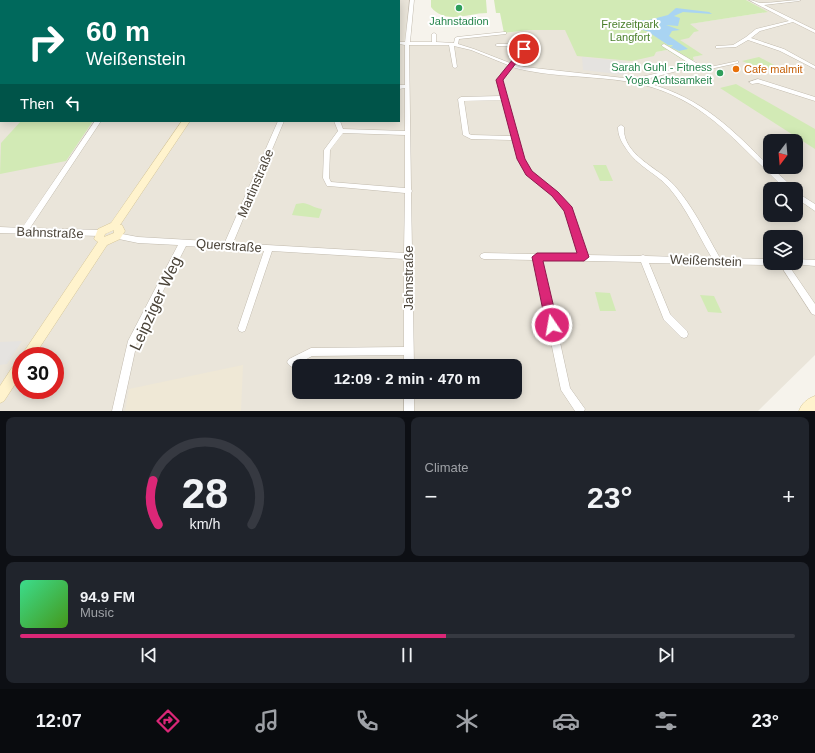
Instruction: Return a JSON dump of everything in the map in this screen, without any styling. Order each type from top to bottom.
[{"type":"street","name":"Jahnstraße","points":[[408,359],[409,191],[407,44],[412,0]]},
{"type":"street","points":[[751,0],[815,32]]},
{"type":"street","points":[[761,4],[799,0]]},
{"type":"street","points":[[718,47],[734,46],[758,30],[793,21]]},
{"type":"street","points":[[455,67],[454,45],[458,38],[504,33]]},
{"type":"street","points":[[434,34],[434,44]]},
{"type":"street","points":[[748,38],[782,50],[815,68]]},
{"type":"street","points":[[400,43],[454,45],[476,51],[510,65],[535,70],[595,74],[634,80],[672,93],[692,102],[718,119],[782,182]]},
{"type":"street","points":[[496,45],[513,45],[524,49],[499,80],[521,159],[529,173],[555,194],[568,209],[584,257]]},
{"type":"street","points":[[664,45],[696,65],[710,68],[736,62]]},
{"type":"street","points":[[634,80],[696,65]]},
{"type":"street","points":[[752,82],[758,82],[815,99]]},
{"type":"street","points":[[400,87],[408,86]]},
{"type":"street","points":[[504,98],[461,99],[466,135],[471,137],[515,138]]},
{"type":"street","points":[[24,231],[97,122]]},
{"type":"street","points":[[33,347],[107,228],[114,226],[185,122]]},
{"type":"street","name":"Martinstraße","points":[[228,245],[281,122]]},
{"type":"street","points":[[337,122],[341,131]]},
{"type":"street","points":[[621,128],[620,133],[632,155],[641,164],[667,182],[676,192],[717,260]]},
{"type":"street","points":[[341,131],[408,133]]},
{"type":"street","points":[[341,131],[327,150],[326,178],[329,184],[409,191]]},
{"type":"street","points":[[803,199],[815,208]]},
{"type":"street","points":[[102,237],[117,236],[120,231],[119,228],[114,226]]},
{"type":"street","name":"Bahnstraße","points":[[0,230],[102,237]]},
{"type":"street","name":"Querstraße","points":[[117,236],[126,239],[408,256]]},
{"type":"street","name":"Leipziger Weg","points":[[117,411],[133,342],[184,242]]},
{"type":"street","name":"Querstraße","points":[[242,328],[269,248]]},
{"type":"street","name":"Weißenstein","points":[[484,256],[643,258],[763,262]]},
{"type":"street","points":[[537,257],[566,390],[580,409]]},
{"type":"street","points":[[643,258],[667,317],[684,334]]},
{"type":"street","points":[[803,262],[815,263]]},
{"type":"street","points":[[789,270],[815,311]]},
{"type":"street","points":[[298,359],[311,352],[408,351]]},
{"type":"street","points":[[0,397],[12,378]]},
{"type":"street","points":[[409,399],[409,411]]},
{"type":"shaded area","points":[[400,0],[414,0],[409,45],[456,46],[459,39],[529,30],[565,30],[656,52],[667,50],[686,62],[694,60],[693,57],[702,55],[679,40],[689,24],[767,12],[746,0],[815,0],[815,355],[758,411],[0,411],[0,122],[400,122]]},
{"type":"shaded area","points":[[582,57],[626,62],[625,75],[583,70]]},
{"type":"shaded area","points":[[22,341],[18,347],[12,347],[12,356],[7,364],[0,365],[0,342]]},
{"type":"shaded area","points":[[243,365],[241,411],[125,411],[129,389]]},
{"type":"green space","name":"Jahnstadion","points":[[431,0],[486,0],[487,13],[458,17],[443,16],[431,7]]},
{"type":"green space","name":"Freizeitpark Langfort","points":[[494,0],[746,0],[768,12],[690,24],[699,31],[694,32],[689,38],[680,40],[703,55],[693,57],[694,60],[686,62],[667,50],[656,52],[654,56],[632,61],[577,56],[565,30],[529,30],[504,33],[500,13],[496,13]]},
{"type":"green space","points":[[759,57],[776,66],[764,70],[742,61]]},
{"type":"green space","points":[[736,84],[815,129],[815,149],[803,141],[803,134],[792,134],[720,88]]},
{"type":"green space","points":[[20,122],[92,122],[66,161],[0,174],[1,143]]},
{"type":"green space","points":[[593,165],[606,165],[613,181],[600,181]]},
{"type":"green space","points":[[303,203],[322,209],[319,218],[292,215],[296,204]]},
{"type":"green space","points":[[595,292],[610,293],[616,311],[600,311]]},
{"type":"green space","points":[[700,295],[714,296],[722,313],[708,312]]},
{"type":"water","points":[[676,8],[709,12],[712,14],[683,12],[674,16],[680,18],[678,26],[666,25],[680,30],[672,31],[669,36],[688,49],[679,51],[670,47],[673,46],[672,45],[668,45],[647,31],[638,29],[630,24],[633,20],[649,20],[668,15]]},
{"type":"place","name":"Jahnstadion","points":[[459,8]]},
{"type":"place","name":"Cafe malmit","points":[[736,69]]},
{"type":"place","name":"Sarah Guhl - Fitness Yoga Achtsamkeit","points":[[720,73]]},
{"type":"route","points":[[524,49],[499,80],[521,159],[529,173],[555,194],[568,209],[584,257],[537,257],[552,325]]}]
